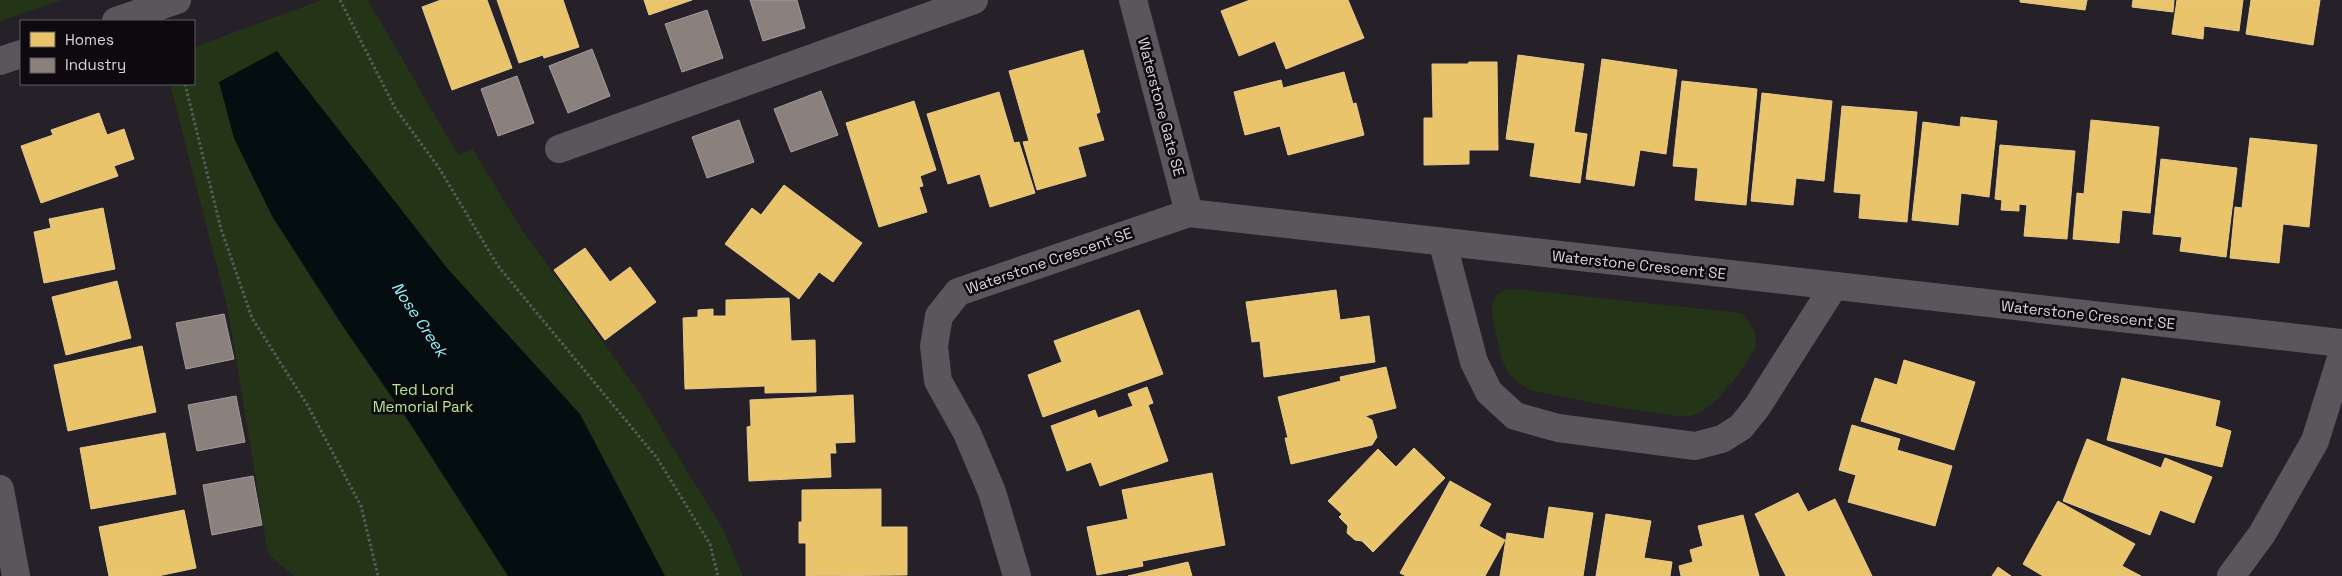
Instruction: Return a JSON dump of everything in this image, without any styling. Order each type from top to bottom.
[{"type":"street","points":[[119,20],[177,0]]},
{"type":"street","points":[[559,149],[974,0]]},
{"type":"street","name":"Waterstone Gate SE","points":[[1133,0],[1189,213]]},
{"type":"street","points":[[0,61],[20,54]]},
{"type":"street","name":"Waterstone Crescent SE","points":[[1017,576],[992,492],[967,433],[938,381],[934,346],[939,316],[958,292],[1189,213],[1444,244],[2342,343]]},
{"type":"street","points":[[1444,244],[1474,362],[1489,392],[1515,416],[1558,428],[1695,446],[1722,439],[1741,427],[1757,407],[1834,286]]},
{"type":"street","points":[[2232,576],[2262,534],[2314,440],[2342,355]]},
{"type":"street","points":[[0,489],[16,576]]},
{"type":"path","points":[[340,0],[395,108],[439,168],[498,266],[656,458],[710,544],[718,576]]},
{"type":"path","points":[[185,85],[221,229],[252,318],[308,406],[361,506],[378,576]]},
{"type":"green space","points":[[0,0],[62,0],[0,21]]},
{"type":"green space","name":"Ted Lord Memorial Park","points":[[322,0],[368,0],[458,155],[473,149],[522,230],[637,389],[724,531],[743,576],[294,576],[268,554],[228,310],[170,85],[195,85],[195,47]]},
{"type":"green space","points":[[1517,289],[1740,313],[1748,320],[1754,330],[1755,347],[1742,369],[1719,397],[1702,411],[1690,416],[1631,409],[1532,391],[1514,379],[1508,372],[1501,356],[1493,317],[1492,310],[1495,298],[1507,290]]},
{"type":"water","name":"Nose Creek","points":[[277,51],[447,268],[580,414],[665,576],[508,576],[409,422],[342,325],[272,216],[234,138],[219,82]]},
{"type":"building: Homes","points":[[441,0],[487,0],[512,68],[452,90],[422,7]]},
{"type":"building: Homes","points":[[497,0],[563,0],[579,47],[544,58],[543,55],[519,63]]},
{"type":"building: Homes","points":[[644,0],[692,0],[649,15]]},
{"type":"building: Homes","points":[[1250,0],[1348,0],[1364,38],[1286,69],[1275,41],[1239,56],[1221,11]]},
{"type":"building: Homes","points":[[2020,0],[2087,0],[2085,10],[2020,2]]},
{"type":"building: Homes","points":[[2133,0],[2174,0],[2173,12],[2132,7]]},
{"type":"building: Homes","points":[[2177,0],[2243,0],[2239,31],[2204,26],[2203,39],[2172,34]]},
{"type":"building: Homes","points":[[2251,0],[2320,0],[2313,45],[2246,34]]},
{"type":"building: Homes","points":[[1083,50],[1100,112],[1096,114],[1104,140],[1078,147],[1086,176],[1037,190],[1023,142],[1029,141],[1009,71]]},
{"type":"building: Homes","points":[[1518,55],[1584,64],[1574,132],[1587,134],[1580,183],[1530,176],[1535,143],[1506,139]]},
{"type":"building: Homes","points":[[1602,59],[1677,70],[1666,154],[1640,150],[1634,186],[1586,179]]},
{"type":"building: Homes","points":[[1469,62],[1497,62],[1498,150],[1469,150],[1469,164],[1424,165],[1424,118],[1433,118],[1432,64],[1468,64]]},
{"type":"building: Homes","points":[[1344,72],[1353,104],[1356,103],[1364,135],[1288,155],[1280,126],[1245,135],[1234,92],[1281,80],[1283,88]]},
{"type":"building: Homes","points":[[1682,81],[1757,89],[1746,205],[1695,200],[1698,168],[1673,166]]},
{"type":"building: Homes","points":[[999,92],[1014,143],[1019,142],[1035,193],[990,207],[980,174],[948,184],[927,114]]},
{"type":"building: Homes","points":[[1762,93],[1832,101],[1824,181],[1796,178],[1793,205],[1751,201]]},
{"type":"building: Homes","points":[[914,101],[936,170],[920,176],[923,186],[919,187],[927,212],[879,227],[846,123]]},
{"type":"building: Homes","points":[[1842,106],[1917,112],[1907,222],[1859,218],[1861,194],[1834,192]]},
{"type":"building: Homes","points":[[99,113],[107,135],[124,129],[134,159],[114,166],[118,176],[41,203],[21,146],[53,135],[51,130]]},
{"type":"building: Homes","points":[[1961,117],[1997,121],[1989,197],[1961,193],[1958,225],[1912,220],[1923,122],[1960,127]]},
{"type":"building: Homes","points":[[2091,120],[2159,127],[2150,213],[2122,210],[2119,243],[2073,239],[2077,193],[2084,194]]},
{"type":"building: Homes","points":[[2250,138],[2317,145],[2309,227],[2283,224],[2279,263],[2230,258],[2235,207],[2242,208]]},
{"type":"building: Homes","points":[[2000,145],[2075,151],[2067,239],[2024,236],[2027,205],[2019,204],[2019,211],[2001,210],[2002,200],[1995,199]]},
{"type":"building: Homes","points":[[2161,159],[2237,168],[2226,257],[2180,251],[2182,237],[2153,234]]},
{"type":"building: Homes","points":[[784,185],[862,243],[833,282],[819,272],[799,299],[725,244],[752,208],[761,215]]},
{"type":"building: Homes","points":[[103,208],[115,269],[44,283],[34,232],[51,228],[49,219]]},
{"type":"building: Homes","points":[[585,248],[610,282],[630,267],[656,302],[605,340],[554,270]]},
{"type":"building: Homes","points":[[117,281],[131,338],[66,355],[52,297]]},
{"type":"building: Homes","points":[[1336,290],[1340,320],[1369,316],[1375,362],[1264,377],[1260,341],[1252,342],[1246,302]]},
{"type":"building: Homes","points":[[789,298],[791,341],[815,340],[816,392],[765,393],[765,386],[685,389],[683,318],[698,317],[698,310],[713,309],[713,316],[726,316],[726,300]]},
{"type":"building: Homes","points":[[1139,310],[1163,374],[1043,417],[1028,375],[1062,362],[1054,341]]},
{"type":"building: Homes","points":[[142,346],[156,412],[68,431],[54,365]]},
{"type":"building: Homes","points":[[1904,360],[1975,382],[1954,450],[1861,421],[1875,378],[1897,385]]},
{"type":"building: Homes","points":[[1386,367],[1396,408],[1365,416],[1372,420],[1377,437],[1372,445],[1291,464],[1285,438],[1288,438],[1278,397],[1341,381],[1340,377]]},
{"type":"building: Homes","points":[[2122,378],[2220,401],[2215,426],[2231,431],[2222,467],[2107,440]]},
{"type":"building: Homes","points":[[1147,387],[1153,403],[1148,405],[1168,461],[1100,486],[1091,462],[1067,471],[1051,426],[1095,410],[1098,418],[1133,406],[1128,394]]},
{"type":"building: Homes","points":[[853,395],[855,442],[835,443],[836,453],[830,453],[831,477],[749,481],[747,427],[751,426],[750,400]]},
{"type":"building: Homes","points":[[1852,425],[1900,439],[1897,450],[1952,466],[1935,526],[1848,502],[1856,475],[1839,470]]},
{"type":"building: Homes","points":[[165,433],[176,494],[91,509],[80,448]]},
{"type":"building: Homes","points":[[2087,439],[2161,468],[2165,458],[2212,477],[2194,523],[2160,510],[2150,535],[2063,501]]},
{"type":"building: Homes","points":[[1414,448],[1445,478],[1373,552],[1362,541],[1355,540],[1347,533],[1348,526],[1339,517],[1342,514],[1328,501],[1378,449],[1396,467]]},
{"type":"building: Homes","points":[[1212,473],[1225,545],[1142,561],[1143,566],[1097,575],[1087,527],[1128,519],[1122,490]]},
{"type":"building: Homes","points":[[1450,481],[1491,504],[1479,526],[1505,540],[1485,576],[1406,576],[1400,573]]},
{"type":"building: Homes","points":[[881,489],[881,527],[907,527],[907,575],[806,576],[806,543],[799,543],[799,522],[802,522],[802,490]]},
{"type":"building: Homes","points":[[1798,493],[1808,512],[1835,499],[1872,576],[1786,576],[1755,514]]},
{"type":"building: Homes","points":[[2058,501],[2135,544],[2122,566],[2141,576],[2043,576],[2023,564]]},
{"type":"building: Homes","points":[[1549,507],[1593,513],[1583,576],[1500,576],[1507,533],[1544,539]]},
{"type":"building: Homes","points":[[184,510],[196,568],[158,576],[109,576],[99,527]]},
{"type":"building: Homes","points":[[1606,514],[1651,521],[1644,558],[1672,562],[1670,576],[1596,576]]},
{"type":"building: Homes","points":[[1743,515],[1759,576],[1681,576],[1679,566],[1693,562],[1690,550],[1703,546],[1698,526]]},
{"type":"building: Homes","points":[[1188,562],[1192,576],[1128,576]]},
{"type":"building: Homes","points":[[1998,567],[2011,576],[1992,576]]},
{"type":"building: Industry","points":[[750,0],[797,0],[805,28],[763,41]]},
{"type":"building: Industry","points":[[707,10],[723,58],[682,72],[665,24]]},
{"type":"building: Industry","points":[[592,49],[610,96],[568,113],[549,66]]},
{"type":"building: Industry","points":[[517,76],[534,123],[498,136],[481,89]]},
{"type":"building: Industry","points":[[821,91],[838,135],[791,152],[774,109]]},
{"type":"building: Industry","points":[[739,120],[754,162],[707,178],[692,137]]},
{"type":"building: Industry","points":[[224,314],[234,359],[186,369],[176,323]]},
{"type":"building: Industry","points":[[236,396],[245,442],[197,451],[188,405]]},
{"type":"building: Industry","points":[[253,476],[262,525],[212,535],[203,485]]}]
